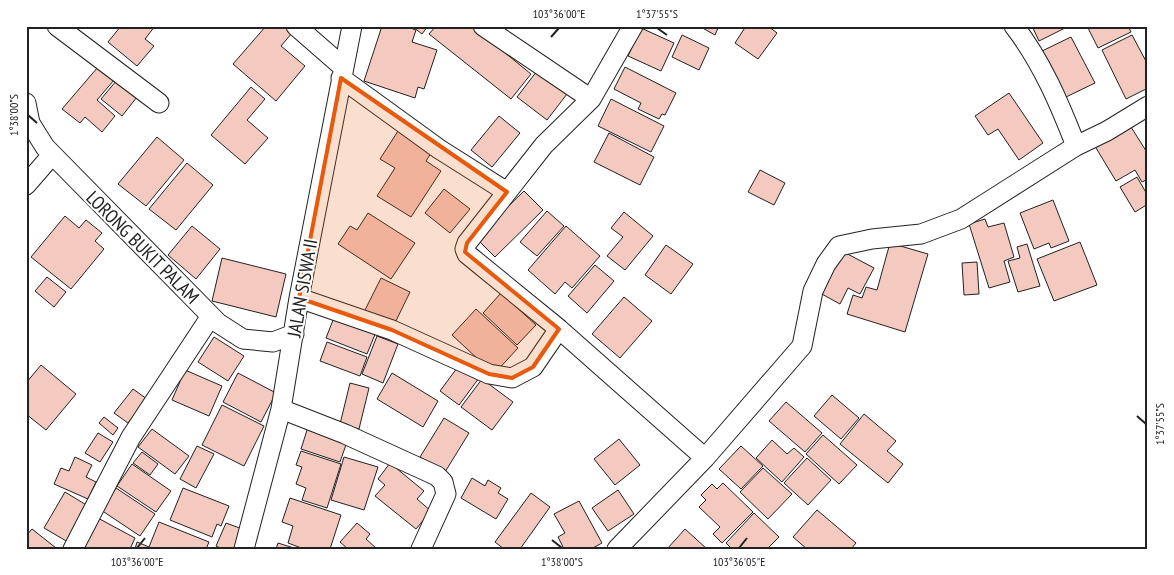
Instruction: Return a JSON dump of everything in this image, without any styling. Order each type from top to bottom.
[{"type":"street","points":[[56,26],[159,103]]},
{"type":"street","points":[[296,26],[342,73],[439,148],[507,192]]},
{"type":"street","name":"JALAN SISWA II","points":[[244,549],[281,409],[298,298],[352,26]]},
{"type":"street","points":[[483,26],[591,99]]},
{"type":"street","points":[[633,26],[591,99],[544,146],[467,243],[466,249],[467,254],[559,329],[706,458]]},
{"type":"street","points":[[1014,26],[1030,46],[1076,146]]},
{"type":"street","name":"LORONG BUKIT PALAM","points":[[26,103],[30,123],[52,155],[218,323],[243,340],[273,342],[294,334]]},
{"type":"street","points":[[617,549],[706,458],[802,346],[813,291],[826,264],[839,246],[872,239],[921,234],[961,219],[1076,146],[1107,131],[1148,106]]},
{"type":"street","points":[[26,185],[52,155]]},
{"type":"street","points":[[298,298],[392,330],[489,374],[512,378],[533,367],[559,329]]},
{"type":"street","points":[[73,549],[131,437],[211,316]]},
{"type":"street","points":[[281,409],[345,434],[437,476],[443,482],[446,494],[421,549]]},
{"type":"highlighted area","points":[[341,78],[507,192],[467,243],[465,252],[559,329],[533,367],[512,378],[489,374],[392,330],[299,298]]},
{"type":"building","points":[[121,26],[130,26],[133,29],[136,26],[155,26],[145,39],[154,46],[137,66],[108,42]]},
{"type":"building","points":[[266,26],[284,26],[292,33],[281,46],[305,66],[276,101],[233,64]]},
{"type":"building","points":[[382,26],[405,26],[416,30],[412,42],[437,50],[424,89],[418,87],[415,98],[364,81]]},
{"type":"building","points":[[412,26],[428,26],[422,34]]},
{"type":"building","points":[[436,26],[472,26],[531,74],[511,99],[429,34]]},
{"type":"building","points":[[699,26],[719,26],[715,35]]},
{"type":"building","points":[[746,26],[768,26],[777,33],[758,59],[735,43]]},
{"type":"building","points":[[1032,26],[1069,26],[1039,41]]},
{"type":"building","points":[[1087,26],[1128,26],[1131,32],[1098,48]]},
{"type":"building","points":[[641,28],[674,43],[661,71],[628,56]]},
{"type":"building","points":[[682,35],[709,48],[699,70],[672,57]]},
{"type":"building","points":[[1132,35],[1148,65],[1148,88],[1126,99],[1102,50]]},
{"type":"building","points":[[1071,37],[1095,83],[1066,97],[1042,51]]},
{"type":"building","points":[[98,67],[114,80],[97,100],[115,116],[102,132],[85,117],[80,123],[62,109]]},
{"type":"building","points":[[625,67],[676,93],[665,115],[662,114],[659,119],[638,109],[641,103],[614,89]]},
{"type":"building","points":[[537,71],[567,94],[547,120],[517,97]]},
{"type":"building","points":[[117,80],[137,97],[122,116],[101,99]]},
{"type":"building","points":[[251,87],[265,99],[247,120],[268,138],[245,164],[211,135]]},
{"type":"building","points":[[1009,93],[1043,143],[1019,160],[998,129],[988,135],[975,116]]},
{"type":"building","points":[[611,99],[664,126],[651,152],[598,126]]},
{"type":"building","points":[[499,116],[520,133],[492,167],[471,150]]},
{"type":"building","points":[[1131,127],[1148,154],[1148,179],[1142,182],[1135,170],[1116,181],[1093,143]]},
{"type":"building","points":[[400,128],[433,150],[426,161],[441,171],[411,217],[377,196],[395,168],[380,159]]},
{"type":"building","points":[[609,133],[654,157],[640,185],[594,162]]},
{"type":"building","points":[[157,137],[184,160],[146,206],[118,184]]},
{"type":"building","points":[[187,163],[213,185],[176,230],[149,209]]},
{"type":"building","points":[[760,170],[785,183],[774,205],[748,192]]},
{"type":"building","points":[[1137,177],[1148,196],[1148,204],[1135,212],[1120,187]]},
{"type":"building","points":[[444,189],[470,209],[450,233],[425,213]]},
{"type":"building","points":[[524,191],[543,210],[495,257],[476,238]]},
{"type":"building","points":[[1053,200],[1069,241],[1051,248],[1049,243],[1034,249],[1020,213]]},
{"type":"building","points":[[547,211],[564,226],[537,256],[520,242]]},
{"type":"building","points":[[624,212],[653,236],[625,270],[607,256],[623,237],[611,228]]},
{"type":"building","points":[[368,213],[415,243],[391,279],[338,244],[350,226],[357,230]]},
{"type":"building","points":[[65,216],[79,228],[86,220],[102,233],[95,241],[104,249],[71,289],[31,257]]},
{"type":"building","points":[[985,219],[988,227],[1004,223],[1014,257],[1004,261],[1010,282],[989,288],[969,224]]},
{"type":"building","points":[[192,226],[220,249],[196,279],[168,255]]},
{"type":"building","points":[[566,226],[600,256],[572,288],[565,282],[555,294],[528,270]]},
{"type":"building","points":[[1080,242],[1097,285],[1054,301],[1037,259]]},
{"type":"building","points":[[890,243],[928,254],[905,332],[847,314],[853,295],[862,298],[866,287],[877,290]]},
{"type":"building","points":[[1027,244],[1040,286],[1018,292],[1008,261],[1020,258],[1017,247]]},
{"type":"building","points":[[666,245],[693,264],[671,294],[645,275]]},
{"type":"building","points":[[842,251],[874,268],[860,294],[848,288],[840,304],[820,293]]},
{"type":"building","points":[[222,258],[286,274],[276,317],[212,301]]},
{"type":"building","points":[[977,262],[979,294],[964,295],[962,263]]},
{"type":"building","points":[[595,265],[614,281],[587,313],[568,296]]},
{"type":"building","points":[[47,277],[66,292],[54,307],[35,291]]},
{"type":"building","points":[[381,278],[410,292],[393,327],[364,312]]},
{"type":"building","points":[[501,293],[536,325],[517,345],[483,313]]},
{"type":"building","points":[[624,297],[652,321],[620,358],[592,334]]},
{"type":"building","points":[[476,309],[518,348],[494,374],[452,335]]},
{"type":"building","points":[[335,315],[376,332],[367,354],[326,338]]},
{"type":"building","points":[[377,336],[398,344],[383,383],[362,374]]},
{"type":"building","points":[[214,337],[244,356],[228,381],[198,362]]},
{"type":"building","points":[[327,342],[367,357],[360,376],[320,361]]},
{"type":"building","points":[[460,364],[479,378],[459,405],[440,391]]},
{"type":"building","points":[[41,365],[76,394],[46,430],[26,414],[26,383]]},
{"type":"building","points":[[185,370],[222,386],[209,416],[172,400]]},
{"type":"building","points":[[238,373],[276,393],[261,422],[223,402]]},
{"type":"building","points":[[392,373],[438,401],[423,427],[377,399]]},
{"type":"building","points":[[482,379],[513,402],[492,430],[461,407]]},
{"type":"building","points":[[350,383],[369,388],[359,429],[340,424]]},
{"type":"building","points":[[133,389],[147,399],[128,423],[114,413]]},
{"type":"building","points":[[832,395],[859,418],[841,439],[814,416]]},
{"type":"building","points":[[786,402],[822,433],[805,452],[769,421]]},
{"type":"building","points":[[222,405],[264,426],[244,466],[202,445]]},
{"type":"building","points":[[864,414],[896,441],[887,451],[903,464],[888,483],[840,444]]},
{"type":"building","points":[[104,417],[118,428],[113,435],[99,423]]},
{"type":"building","points":[[444,418],[469,433],[445,472],[420,457]]},
{"type":"building","points":[[308,427],[348,439],[340,462],[301,449]]},
{"type":"building","points":[[152,429],[189,456],[175,474],[138,447]]},
{"type":"building","points":[[98,433],[113,442],[100,462],[85,453]]},
{"type":"building","points":[[823,435],[857,465],[839,484],[806,454]]},
{"type":"building","points":[[619,439],[640,465],[615,485],[594,459]]},
{"type":"building","points":[[772,440],[787,454],[794,448],[804,457],[782,482],[756,458]]},
{"type":"building","points":[[197,446],[214,454],[196,488],[180,479]]},
{"type":"building","points":[[741,446],[763,466],[741,489],[719,469]]},
{"type":"building","points":[[301,451],[341,464],[327,508],[302,500],[306,488],[296,484],[302,467],[296,465]]},
{"type":"building","points":[[142,452],[158,464],[150,475],[133,463]]},
{"type":"building","points":[[75,457],[92,465],[86,477],[96,482],[88,499],[54,484],[61,468],[69,471]]},
{"type":"building","points":[[344,457],[378,467],[364,510],[331,500]]},
{"type":"building","points":[[807,458],[831,480],[808,505],[784,483]]},
{"type":"building","points":[[390,463],[424,491],[417,499],[431,511],[416,529],[375,496],[385,485],[378,479]]},
{"type":"building","points":[[132,464],[171,491],[156,512],[117,486]]},
{"type":"building","points":[[763,468],[792,494],[768,519],[740,492]]},
{"type":"building","points":[[472,478],[485,486],[488,480],[501,488],[498,493],[508,499],[496,519],[461,498]]},
{"type":"building","points":[[723,483],[753,512],[722,543],[713,534],[720,527],[699,507],[706,500],[701,495],[712,484],[717,489]]},
{"type":"building","points":[[116,488],[155,514],[140,536],[101,510]]},
{"type":"building","points":[[183,488],[229,506],[221,526],[217,524],[212,537],[170,520]]},
{"type":"building","points":[[618,490],[634,514],[608,531],[592,508]]},
{"type":"building","points":[[65,492],[88,506],[68,542],[44,528]]},
{"type":"building","points":[[531,493],[550,507],[520,549],[504,549],[495,542]]},
{"type":"building","points":[[290,498],[341,515],[330,549],[304,549],[288,543],[293,526],[282,522]]},
{"type":"building","points":[[579,501],[602,543],[591,549],[564,549],[558,537],[565,533],[554,514]]},
{"type":"building","points":[[817,510],[856,543],[851,549],[807,549],[793,537]]},
{"type":"building","points":[[754,513],[779,537],[767,549],[732,549],[726,543]]},
{"type":"building","points":[[96,517],[135,538],[130,549],[79,549]]},
{"type":"building","points":[[159,522],[209,542],[206,549],[135,549],[137,542],[149,547]]},
{"type":"building","points":[[226,523],[245,530],[238,549],[222,549],[216,546]]},
{"type":"building","points":[[357,523],[370,534],[366,539],[377,549],[348,549],[340,542]]},
{"type":"building","points":[[32,529],[56,549],[30,549],[26,546],[26,536]]},
{"type":"building","points":[[685,529],[707,549],[667,549]]},
{"type":"building","points":[[278,543],[297,549],[276,549]]}]
